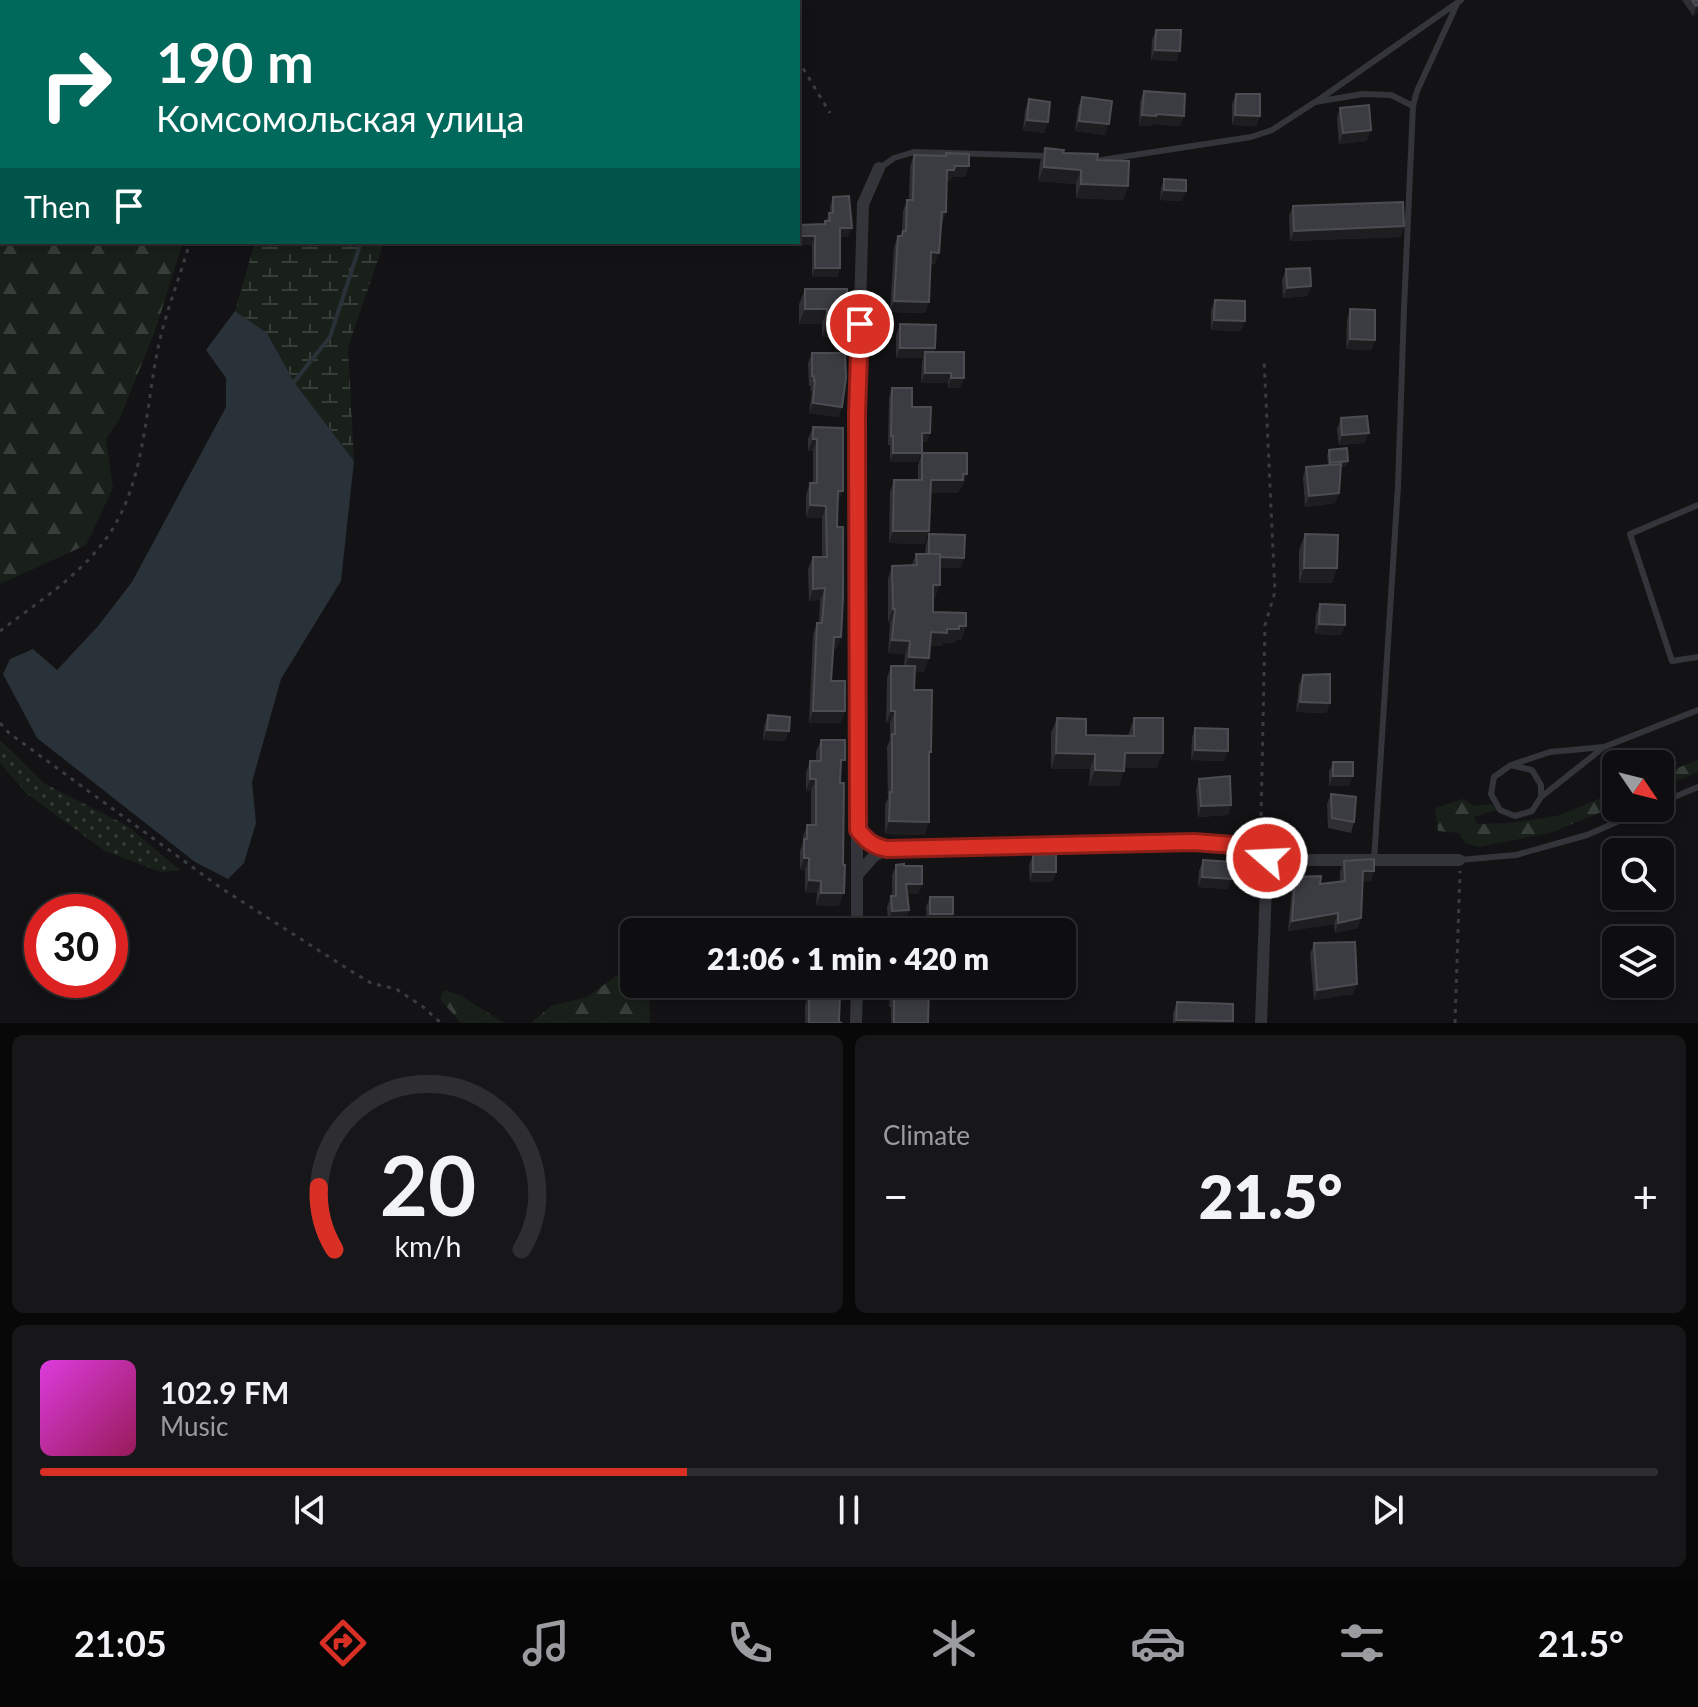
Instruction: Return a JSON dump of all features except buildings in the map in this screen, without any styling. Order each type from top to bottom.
[{"type":"street","points":[[857,918],[857,414],[863,204],[879,168]]},
{"type":"street","points":[[858,830],[868,842],[887,849],[1194,842],[1247,846],[1267,858],[1277,860],[1459,860]]},
{"type":"street","points":[[858,874],[874,856],[887,849]]},
{"type":"street","points":[[1261,1023],[1267,858]]},
{"type":"street","points":[[856,1023],[857,998]]},
{"type":"lane","points":[[1084,160],[1097,161],[1251,137],[1272,130],[1459,2]]},
{"type":"lane","points":[[1374,861],[1398,486],[1413,106],[1417,91],[1459,2]]},
{"type":"lane","points":[[1315,102],[1363,94],[1391,95],[1413,106]]},
{"type":"lane","points":[[879,168],[894,158],[914,152],[1057,157]]},
{"type":"lane","points":[[1698,505],[1630,534],[1672,661],[1698,657]]},
{"type":"lane","points":[[1604,747],[1541,797],[1532,811],[1515,816],[1500,810],[1491,794],[1494,777],[1511,765],[1550,752],[1604,747],[1698,710]]},
{"type":"lane","points":[[1511,765],[1532,770],[1541,785],[1541,797]]},
{"type":"lane","points":[[1674,797],[1698,787]]},
{"type":"lane","points":[[1459,860],[1516,855],[1587,835],[1617,822]]},
{"type":"path","points":[[800,63],[830,113]]},
{"type":"path","points":[[0,631],[60,586],[101,546],[115,526],[133,484],[161,336],[189,244]]},
{"type":"path","points":[[1247,846],[1261,818],[1265,625],[1275,592],[1264,358]]},
{"type":"path","points":[[0,723],[9,733],[221,888],[371,983],[396,989],[441,1023]]},
{"type":"path","points":[[1455,1023],[1459,860]]},
{"type":"green space","points":[[0,244],[182,244],[155,331],[119,420],[106,439],[113,488],[86,545],[0,584]]},
{"type":"green space","points":[[254,244],[383,244],[348,347],[354,461],[294,382],[267,333],[235,311]]},
{"type":"green space","points":[[0,740],[45,784],[126,825],[180,870],[161,872],[105,851],[26,793],[0,763]]},
{"type":"green space","points":[[1698,760],[1698,772],[1674,782],[1674,769]]},
{"type":"green space","points":[[1602,798],[1602,812],[1550,833],[1478,847],[1466,843],[1459,833],[1438,831],[1435,808],[1463,799],[1474,806],[1492,804],[1496,810],[1474,817],[1477,824],[1557,816]]},
{"type":"green space","points":[[620,973],[620,998],[649,998],[650,1023],[531,1023],[551,1006],[587,997]]},
{"type":"green space","points":[[444,990],[460,995],[504,1023],[461,1023],[440,999]]},
{"type":"shaded area","points":[[235,311],[267,333],[294,382],[354,461],[341,581],[281,679],[252,782],[256,823],[244,863],[228,879],[195,862],[37,738],[3,674],[10,659],[33,649],[57,670],[99,625],[132,582],[226,407],[226,378],[206,350]]},
{"type":"waterway","points":[[294,382],[330,337],[360,244]]},
{"type":"route","points":[[860,324],[857,414],[858,830],[868,842],[887,849],[1194,842],[1247,846],[1267,858]]}]
